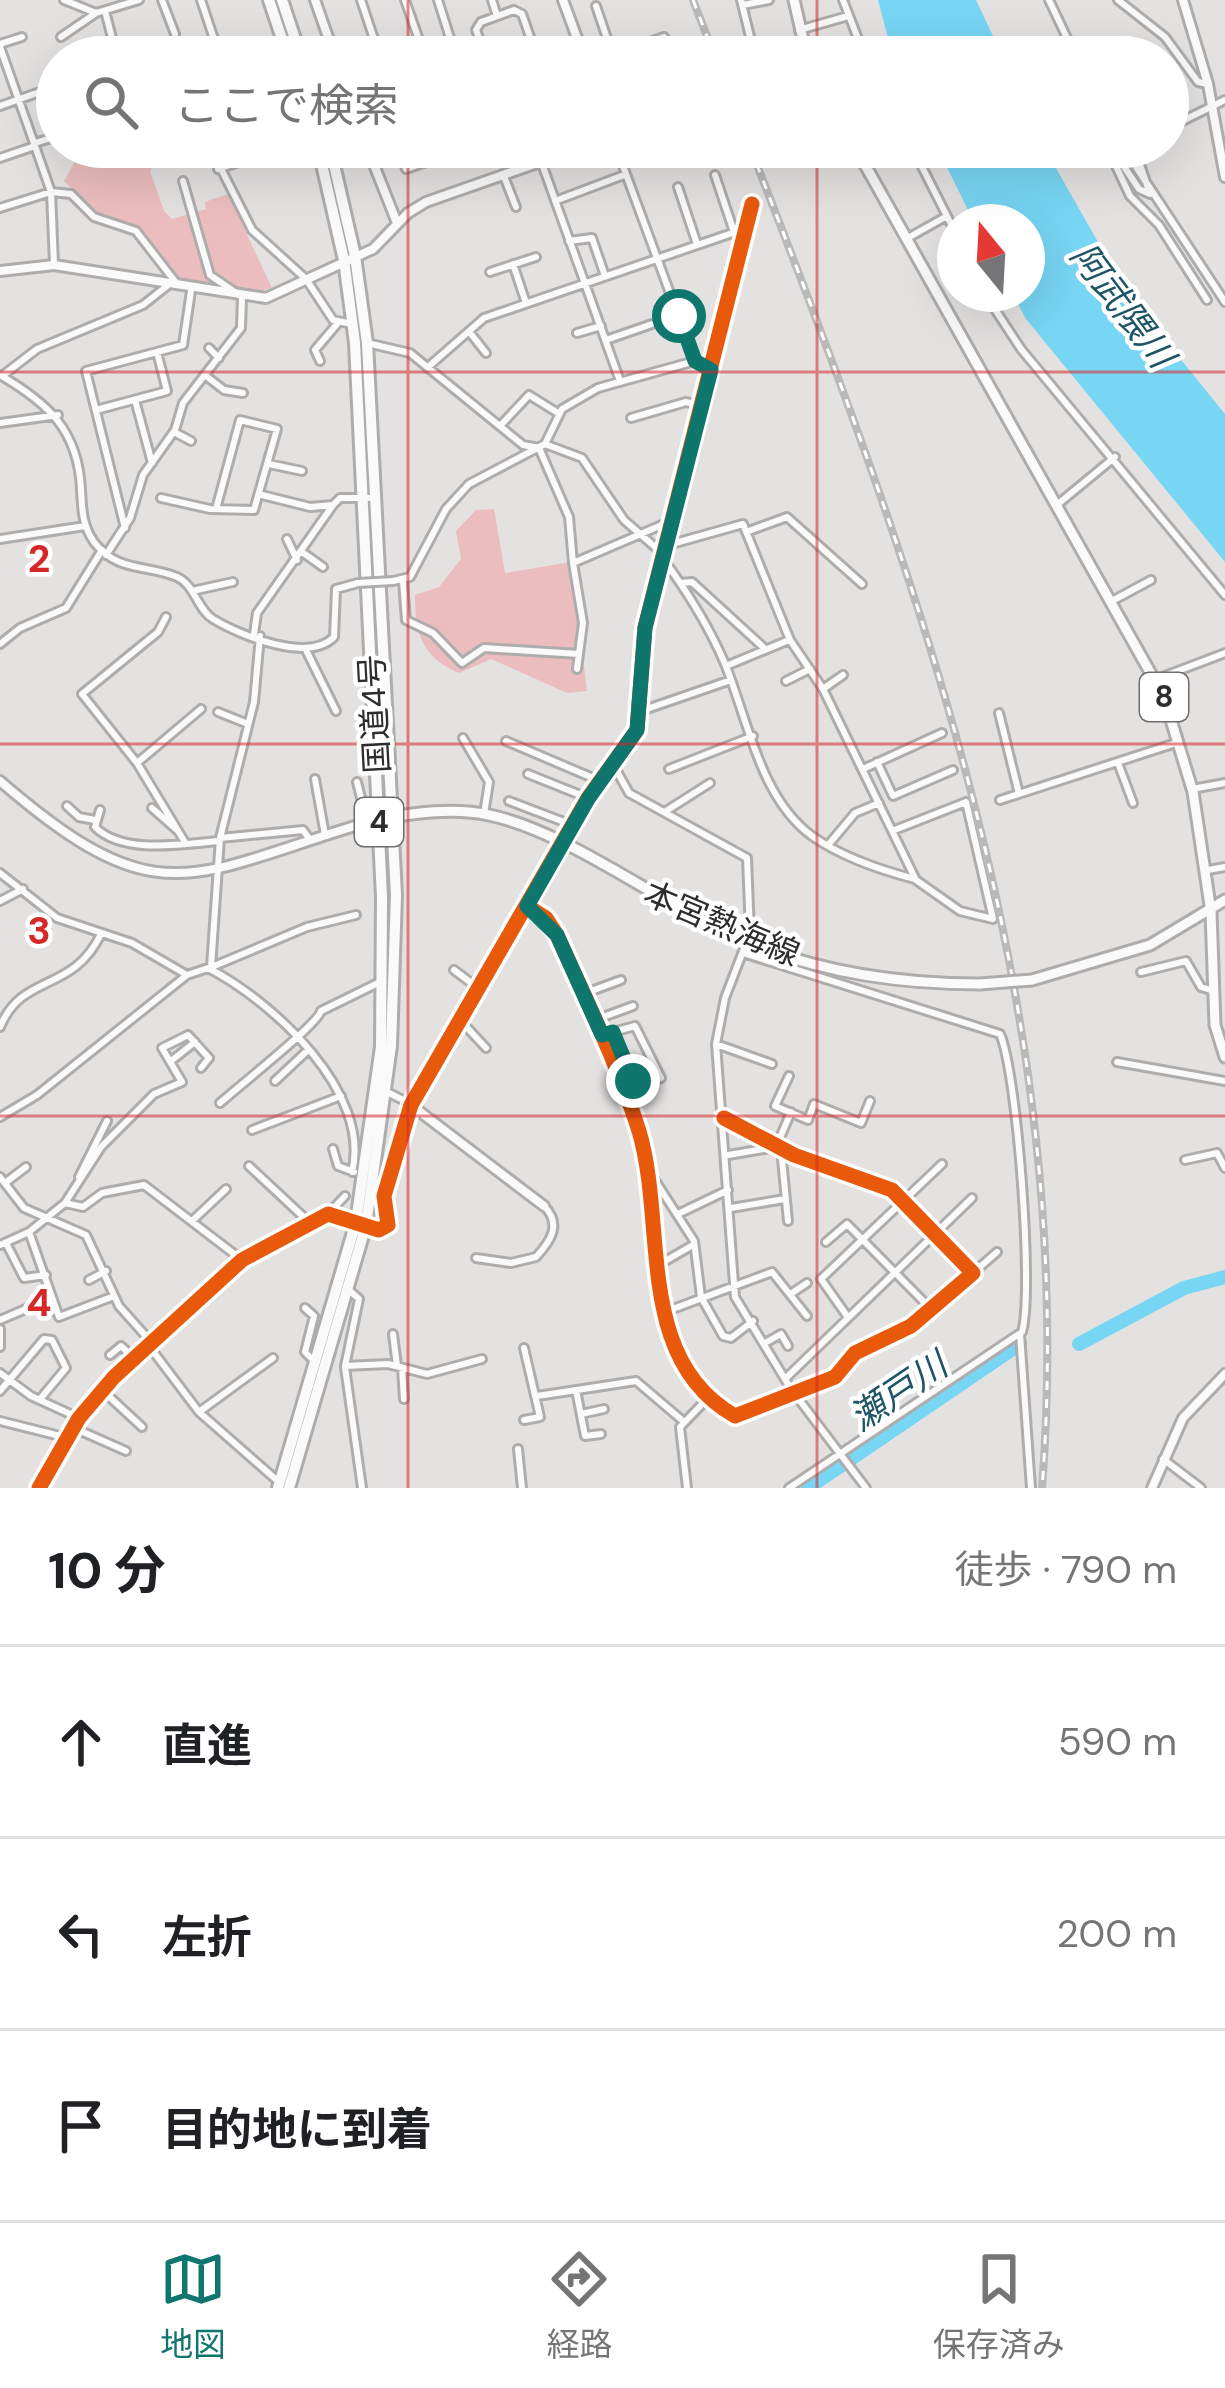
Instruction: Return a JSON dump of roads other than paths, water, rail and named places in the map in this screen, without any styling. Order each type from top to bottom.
[{"type":"highway","points":[[269,0],[281,36]]},
{"type":"highway","points":[[282,0],[295,36]]},
{"type":"highway","name":"国道4号","points":[[323,168],[350,258],[370,498]]},
{"type":"highway","name":"国道4号","points":[[279,1484],[361,1223],[358,1172],[383,980],[367,343],[334,168]]},
{"type":"highway","name":"国道4号","points":[[279,1484],[349,1290],[387,1092],[395,977],[379,819]]},
{"type":"main road","points":[[794,0],[800,36]]},
{"type":"main road","name":"8","points":[[867,168],[1154,680],[1192,789],[1211,911]]},
{"type":"main road","name":"本宮熱海線","points":[[379,819],[484,814],[562,843],[746,948],[850,971],[980,984],[1032,980],[1150,945],[1225,900]]},
{"type":"main road","points":[[1211,911],[1219,974],[1214,991],[1216,1037],[1225,1057]]},
{"type":"street","points":[[64,0],[100,12]]},
{"type":"street","points":[[64,36],[100,12],[139,0]]},
{"type":"street","points":[[163,0],[175,34]]},
{"type":"street","points":[[201,0],[213,36]]},
{"type":"street","points":[[315,0],[328,36]]},
{"type":"street","points":[[361,0],[373,36]]},
{"type":"street","points":[[405,0],[418,36]]},
{"type":"street","points":[[438,0],[449,36]]},
{"type":"street","points":[[492,0],[497,16]]},
{"type":"street","points":[[563,0],[576,36]]},
{"type":"street","points":[[750,36],[742,3],[769,0]]},
{"type":"street","points":[[843,0],[856,36]]},
{"type":"street","points":[[1048,0],[1066,36]]},
{"type":"street","points":[[1118,0],[1162,36]]},
{"type":"street","points":[[1184,0],[1208,84],[1225,177]]},
{"type":"street","points":[[596,6],[605,36]]},
{"type":"street","points":[[478,36],[476,30],[514,10],[522,14],[530,36]]},
{"type":"street","points":[[100,12],[109,36]]},
{"type":"street","points":[[800,36],[848,16]]},
{"type":"street","points":[[22,37],[0,45],[36,148]]},
{"type":"street","points":[[1189,70],[1198,82],[1208,84]]},
{"type":"street","points":[[0,106],[36,94]]},
{"type":"street","points":[[1189,120],[1225,100]]},
{"type":"street","points":[[0,158],[35,145]]},
{"type":"street","points":[[43,168],[51,192],[54,265]]},
{"type":"street","points":[[221,168],[252,230],[306,279],[337,324]]},
{"type":"street","points":[[375,168],[398,224]]},
{"type":"street","points":[[0,271],[54,265],[191,291],[266,298],[379,245],[426,202],[517,168]]},
{"type":"street","points":[[549,168],[569,241],[620,382]]},
{"type":"street","points":[[622,168],[695,361],[711,370]]},
{"type":"street","points":[[923,168],[941,204]]},
{"type":"street","points":[[1118,168],[1130,196],[1159,225],[1207,300]]},
{"type":"street","points":[[1124,168],[1139,189],[1150,194]]},
{"type":"street","points":[[1136,168],[1225,302]]},
{"type":"street","points":[[1141,168],[1150,194]]},
{"type":"street","points":[[503,174],[516,207]]},
{"type":"street","points":[[556,201],[624,175]]},
{"type":"street","points":[[715,175],[734,232]]},
{"type":"street","points":[[183,181],[210,275],[242,297]]},
{"type":"street","points":[[678,187],[697,244]]},
{"type":"street","points":[[0,208],[51,192],[71,194],[94,217],[136,231],[178,288]]},
{"type":"street","points":[[330,1205],[379,1230],[388,1225],[384,1196],[411,1105],[588,799],[634,736],[641,711],[645,628],[752,204]]},
{"type":"street","points":[[906,239],[937,221]]},
{"type":"street","points":[[428,368],[484,318],[747,228]]},
{"type":"street","points":[[569,241],[591,236],[605,276]]},
{"type":"street","points":[[490,272],[536,257]]},
{"type":"street","points":[[513,264],[526,303]]},
{"type":"street","points":[[166,286],[143,305],[37,350],[1,375],[49,400],[58,415],[77,460],[85,526],[104,552],[136,570],[176,576],[214,620],[306,650],[332,640],[334,592],[358,583],[403,581]]},
{"type":"street","points":[[125,528],[86,371],[183,345],[191,291]]},
{"type":"street","points":[[0,644],[20,628],[66,608],[125,528],[134,494],[174,432],[183,403],[241,328],[242,297]]},
{"type":"street","points":[[997,312],[1021,349],[1225,595]]},
{"type":"street","points":[[320,362],[315,350],[337,324],[353,324]]},
{"type":"street","points":[[606,340],[652,324]]},
{"type":"street","points":[[577,334],[601,326]]},
{"type":"street","points":[[471,334],[486,353]]},
{"type":"street","points":[[367,343],[404,350],[523,445],[582,458],[605,497],[638,535],[666,553],[726,666],[769,782],[810,834],[880,870],[916,880],[960,911],[994,917],[966,802],[892,831]]},
{"type":"street","points":[[209,348],[219,358]]},
{"type":"street","points":[[96,410],[167,391],[157,352]]},
{"type":"street","points":[[579,654],[484,648],[460,662],[433,633],[406,620],[403,581],[446,509],[469,484],[542,446],[558,413],[620,382],[695,361]]},
{"type":"street","points":[[206,376],[224,391],[243,393]]},
{"type":"street","points":[[500,426],[529,395],[558,413]]},
{"type":"street","points":[[135,400],[152,463]]},
{"type":"street","points":[[631,418],[683,403],[702,406]]},
{"type":"street","points":[[0,423],[58,415]]},
{"type":"street","points":[[161,497],[217,509],[254,510],[277,429],[239,421],[217,509]]},
{"type":"street","points":[[174,432],[191,442]]},
{"type":"street","points":[[542,446],[571,523],[582,607],[577,669]]},
{"type":"street","points":[[1057,505],[1115,457]]},
{"type":"street","points":[[269,464],[302,470]]},
{"type":"street","points":[[262,495],[310,508],[333,505]]},
{"type":"street","points":[[211,967],[220,839],[248,724],[256,613],[333,505],[340,498],[370,498]]},
{"type":"street","points":[[746,532],[787,517],[862,584]]},
{"type":"street","points":[[573,563],[674,520]]},
{"type":"street","points":[[666,553],[739,522],[790,640],[823,689],[916,880]]},
{"type":"street","points":[[0,539],[85,526]]},
{"type":"street","points":[[287,539],[299,556],[323,567]]},
{"type":"street","points":[[1112,601],[1151,580]]},
{"type":"street","points":[[192,591],[232,582]]},
{"type":"street","points":[[680,583],[692,582],[764,647]]},
{"type":"street","points":[[166,617],[158,632],[82,694],[137,763],[186,844]]},
{"type":"street","points":[[726,666],[790,640]]},
{"type":"street","points":[[306,650],[336,711]]},
{"type":"street","points":[[1154,680],[1225,652]]},
{"type":"street","points":[[787,681],[810,669]]},
{"type":"street","points":[[823,689],[843,675]]},
{"type":"street","points":[[641,711],[731,680]]},
{"type":"street","points":[[137,763],[201,709]]},
{"type":"street","points":[[218,712],[248,724]]},
{"type":"street","points":[[999,713],[1018,794]]},
{"type":"street","points":[[863,769],[942,733]]},
{"type":"street","points":[[669,769],[753,736]]},
{"type":"street","points":[[463,738],[490,782],[484,814]]},
{"type":"street","points":[[506,741],[601,781]]},
{"type":"street","points":[[1000,800],[1179,742]]},
{"type":"street","points":[[877,762],[892,796],[952,770]]},
{"type":"street","points":[[1118,763],[1133,803]]},
{"type":"street","points":[[614,766],[625,790],[746,857],[746,948],[725,998],[716,1043],[734,1290],[785,1379],[866,1488]]},
{"type":"street","points":[[528,775],[588,799]]},
{"type":"street","points":[[315,779],[325,835]]},
{"type":"street","points":[[0,781],[62,834],[108,862],[172,875],[218,871],[379,819],[357,782]]},
{"type":"street","points":[[666,811],[710,783]]},
{"type":"street","points":[[1192,789],[1225,783]]},
{"type":"street","points":[[509,801],[573,825]]},
{"type":"street","points":[[829,844],[856,813],[879,803]]},
{"type":"street","points":[[67,806],[80,817],[96,820]]},
{"type":"street","points":[[152,808],[181,831]]},
{"type":"street","points":[[100,810],[96,830],[111,837],[186,844],[303,830],[310,840]]},
{"type":"street","points":[[1208,870],[1225,867]]},
{"type":"street","points":[[0,873],[57,918],[132,943],[187,975]]},
{"type":"street","points":[[0,901],[23,889]]},
{"type":"street","points":[[527,906],[557,935],[630,1104],[660,1264],[662,1313],[684,1367],[708,1397],[735,1416],[835,1377],[855,1353],[911,1326],[997,1252]]},
{"type":"street","points":[[0,1117],[37,1095],[187,975],[307,927],[356,915]]},
{"type":"street","points":[[0,1027],[15,999],[88,961],[101,934]]},
{"type":"street","points":[[746,948],[1002,1036],[1021,1175],[1025,1323],[1020,1334],[1031,1488]]},
{"type":"street","points":[[1142,972],[1186,961],[1201,987],[1214,991]]},
{"type":"street","points":[[211,967],[251,991],[341,1096],[355,1126],[358,1172],[338,1166],[333,1149]]},
{"type":"street","points":[[454,970],[478,988]]},
{"type":"street","points":[[220,1103],[292,1036],[315,1025],[322,1011],[383,980]]},
{"type":"street","points":[[584,994],[622,980]]},
{"type":"street","points":[[595,1020],[633,1006]]},
{"type":"street","points":[[459,1020],[486,1048]]},
{"type":"street","points":[[602,1035],[634,1026],[661,1078],[640,1087],[633,1081],[613,1032]]},
{"type":"street","points":[[46,1275],[24,1278],[3,1244],[48,1220],[65,1203],[94,1154],[154,1094],[182,1082],[162,1048],[184,1034],[209,1058],[201,1068]]},
{"type":"street","points":[[171,1061],[195,1042]]},
{"type":"street","points":[[716,1043],[772,1064]]},
{"type":"street","points":[[275,1081],[307,1051]]},
{"type":"street","points":[[1117,1062],[1225,1081]]},
{"type":"street","points":[[789,1076],[776,1106],[808,1120],[814,1104],[861,1123],[870,1102]]},
{"type":"street","points":[[387,1092],[411,1105],[551,1214],[553,1233],[536,1257],[511,1263],[476,1258]]},
{"type":"street","points":[[253,1130],[341,1096]]},
{"type":"street","points":[[788,1221],[779,1148],[791,1112]]},
{"type":"street","points":[[724,1118],[779,1148],[892,1190],[973,1273]]},
{"type":"street","points":[[79,1180],[80,1166],[107,1120]]},
{"type":"street","points":[[726,1155],[779,1148]]},
{"type":"street","points":[[1185,1160],[1217,1153],[1225,1168]]},
{"type":"street","points":[[847,1316],[821,1279],[942,1164]]},
{"type":"street","points":[[249,1166],[310,1223]]},
{"type":"street","points":[[26,1167],[2,1180],[25,1208],[81,1231],[106,1271],[113,1296],[200,1412],[279,1484]]},
{"type":"street","points":[[645,1167],[694,1244],[702,1300],[723,1336],[731,1338],[753,1321]]},
{"type":"street","points":[[65,1203],[83,1208],[102,1193],[144,1185],[242,1260]]},
{"type":"street","points":[[192,1221],[226,1189]]},
{"type":"street","points":[[678,1214],[728,1190]]},
{"type":"street","points":[[39,1488],[79,1418],[150,1344],[242,1260],[310,1223],[345,1196]]},
{"type":"street","points":[[785,1379],[972,1198]]},
{"type":"street","points":[[731,1208],[785,1199]]},
{"type":"street","points":[[826,1241],[847,1224],[931,1309]]},
{"type":"street","points":[[29,1232],[62,1319],[113,1296]]},
{"type":"street","points":[[660,1264],[694,1244]]},
{"type":"street","points":[[89,1280],[106,1271]]},
{"type":"street","points":[[662,1313],[772,1272],[807,1316]]},
{"type":"street","points":[[792,1293],[807,1283]]},
{"type":"street","points":[[349,1290],[359,1300],[345,1366],[362,1488]]},
{"type":"street","points":[[0,1347],[0,1324],[42,1302]]},
{"type":"street","points":[[305,1308],[314,1316],[304,1352],[316,1361]]},
{"type":"street","points":[[393,1334],[404,1399]]},
{"type":"street","points":[[765,1343],[781,1334],[788,1346]]},
{"type":"street","points":[[789,1488],[1020,1334]]},
{"type":"street","points":[[0,1390],[44,1339],[52,1340],[66,1368],[41,1398]]},
{"type":"street","points":[[110,1355],[121,1346],[135,1359]]},
{"type":"street","points":[[524,1348],[540,1417],[524,1420]]},
{"type":"street","points":[[200,1412],[273,1358]]},
{"type":"street","points":[[345,1366],[399,1367],[427,1374],[482,1359]]},
{"type":"street","points":[[0,1372],[79,1418]]},
{"type":"street","points":[[1152,1488],[1196,1398],[1225,1374]]},
{"type":"street","points":[[537,1396],[635,1382],[683,1421]]},
{"type":"street","points":[[102,1390],[142,1427]]},
{"type":"street","points":[[576,1390],[585,1436],[601,1434]]},
{"type":"street","points":[[687,1488],[678,1435],[683,1421],[708,1397]]},
{"type":"street","points":[[581,1414],[604,1409]]},
{"type":"street","points":[[0,1421],[71,1433],[127,1451]]},
{"type":"street","points":[[518,1449],[522,1488]]},
{"type":"street","points":[[1163,1459],[1201,1488]]},
{"type":"street","points":[[264,1488],[279,1484]]},
{"type":"water","points":[[878,0],[976,0],[993,36],[887,36]]},
{"type":"water","name":"阿武隈川","points":[[947,168],[1056,168],[1127,293],[1225,414],[1225,562],[1022,312],[1045,312],[1045,204],[965,204]]},
{"type":"waterway","name":"瀬戸川","points":[[1079,1344],[1184,1288],[1225,1277]]},
{"type":"waterway","name":"瀬戸川","points":[[808,1488],[1020,1344]]},
{"type":"railway","points":[[693,0],[707,36]]},
{"type":"railway","points":[[758,168],[873,473],[927,637],[974,802],[1011,969],[1036,1139],[1047,1311],[1042,1488]]}]
